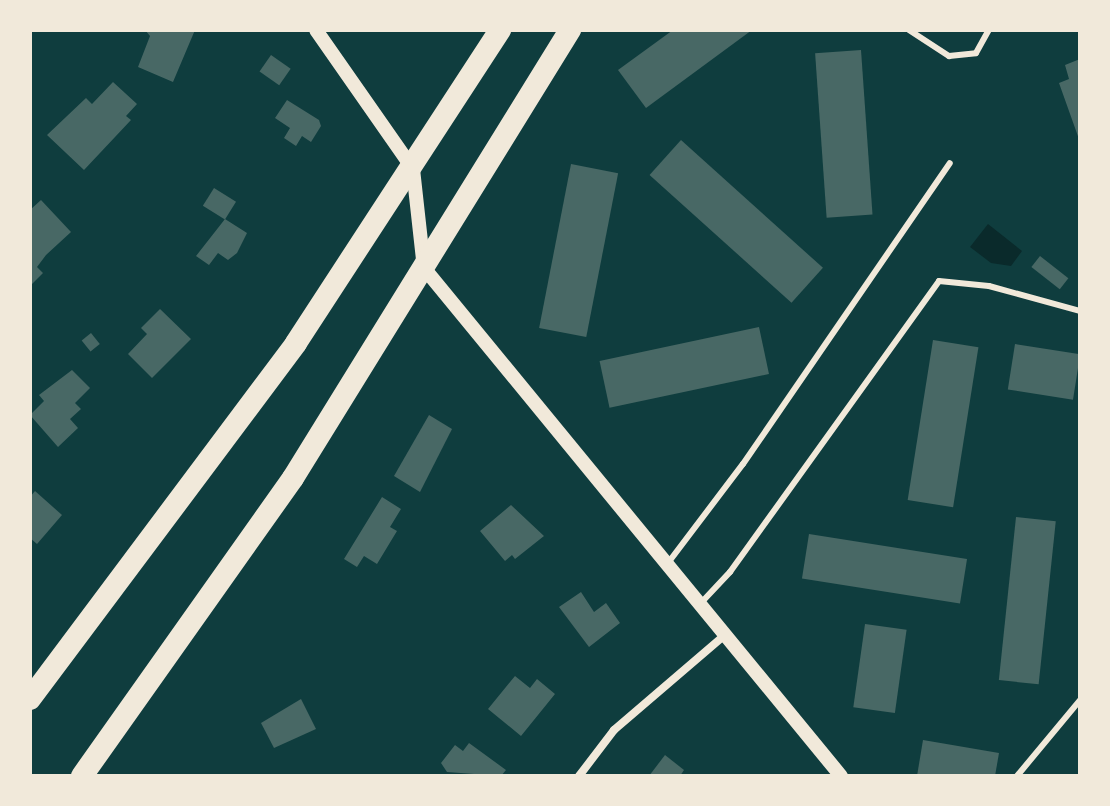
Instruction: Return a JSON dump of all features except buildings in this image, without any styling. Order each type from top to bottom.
[{"type":"highway","points":[[30,699],[205,470],[413,169],[500,30]]},
{"type":"highway","points":[[82,776],[247,547],[570,30]]},
{"type":"street","points":[[316,30],[413,169],[424,268],[841,776]]},
{"type":"street","points":[[579,776],[614,730],[725,635]]},
{"type":"lane","points":[[909,30],[949,56],[976,53],[989,30]]},
{"type":"lane","points":[[668,563],[736,475],[950,163]]},
{"type":"lane","points":[[700,604],[730,572],[939,281],[989,286],[1080,311]]},
{"type":"lane","points":[[1017,776],[1080,700]]},
{"type":"water","points":[[988,224],[1022,251],[1011,266],[991,263],[970,247]]}]
